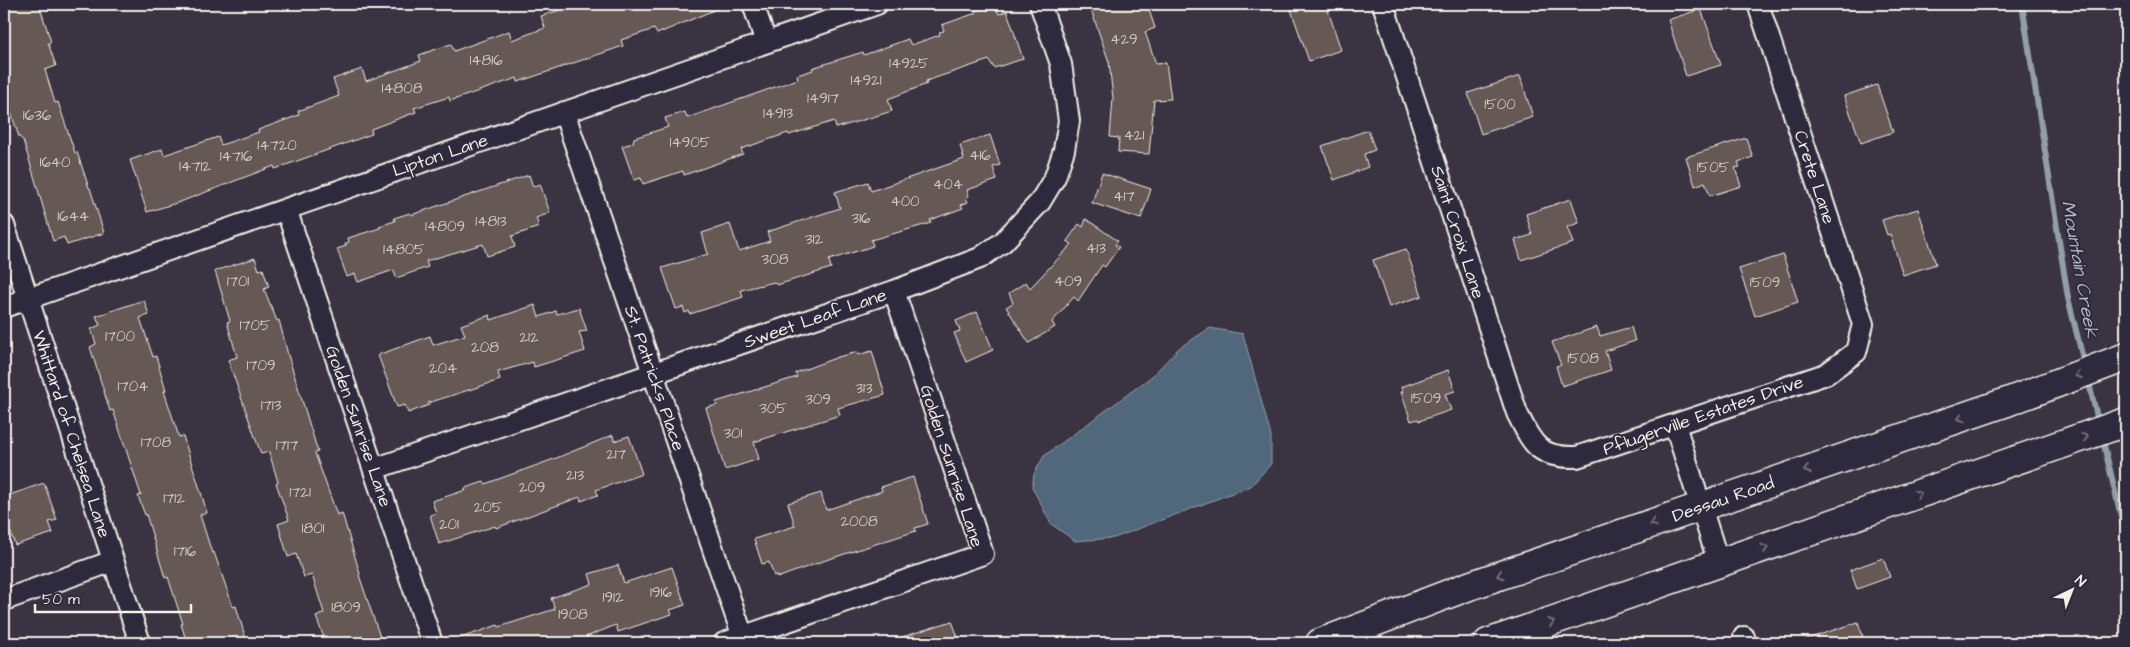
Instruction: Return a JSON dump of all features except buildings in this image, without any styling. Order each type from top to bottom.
[{"type":"main road","name":"Dessau Road","points":[[1320,643],[1469,586],[2007,402],[2125,358]]},
{"type":"main road","points":[[1488,643],[2126,422]]},
{"type":"street","points":[[753,4],[766,42]]},
{"type":"street","name":"Lipton Lane","points":[[4,307],[877,4]]},
{"type":"street","name":"Sweet Leaf Lane","points":[[374,469],[654,375],[894,291],[980,258],[1003,242],[1040,202],[1055,177],[1064,150],[1069,121],[1061,64],[1040,4]]},
{"type":"street","name":"Saint Croix Lane","points":[[1383,4],[1517,413],[1530,439],[1544,453]]},
{"type":"street","name":"Crete Lane","points":[[1758,4],[1863,324],[1856,352]]},
{"type":"street","name":"St. Patricks Place","points":[[564,112],[654,375],[737,641]]},
{"type":"street","name":"Golden Sunrise Lane","points":[[286,209],[432,643]]},
{"type":"street","name":"Whittard of Chelsea Lane","points":[[4,225],[140,643]]},
{"type":"street","name":"Golden Sunrise Lane","points":[[737,641],[983,554],[894,291]]},
{"type":"street","name":"Pflugerville Estates Drive","points":[[1544,453],[1562,457],[1577,457],[1676,425],[1826,374],[1856,352]]},
{"type":"street","points":[[1676,425],[1719,564]]},
{"type":"street","points":[[4,600],[113,561]]},
{"type":"water","points":[[1210,328],[1243,334],[1271,436],[1271,464],[1251,486],[1114,538],[1075,541],[1051,524],[1032,487],[1034,474],[1044,456],[1151,377],[1179,348]]},
{"type":"waterway","name":"Mountain Creek","points":[[2022,4],[2068,298],[2085,367]]},
{"type":"waterway","name":"Mountain Creek","points":[[2088,379],[2099,425]]},
{"type":"waterway","name":"Mountain Creek","points":[[2102,437],[2126,537]]}]
